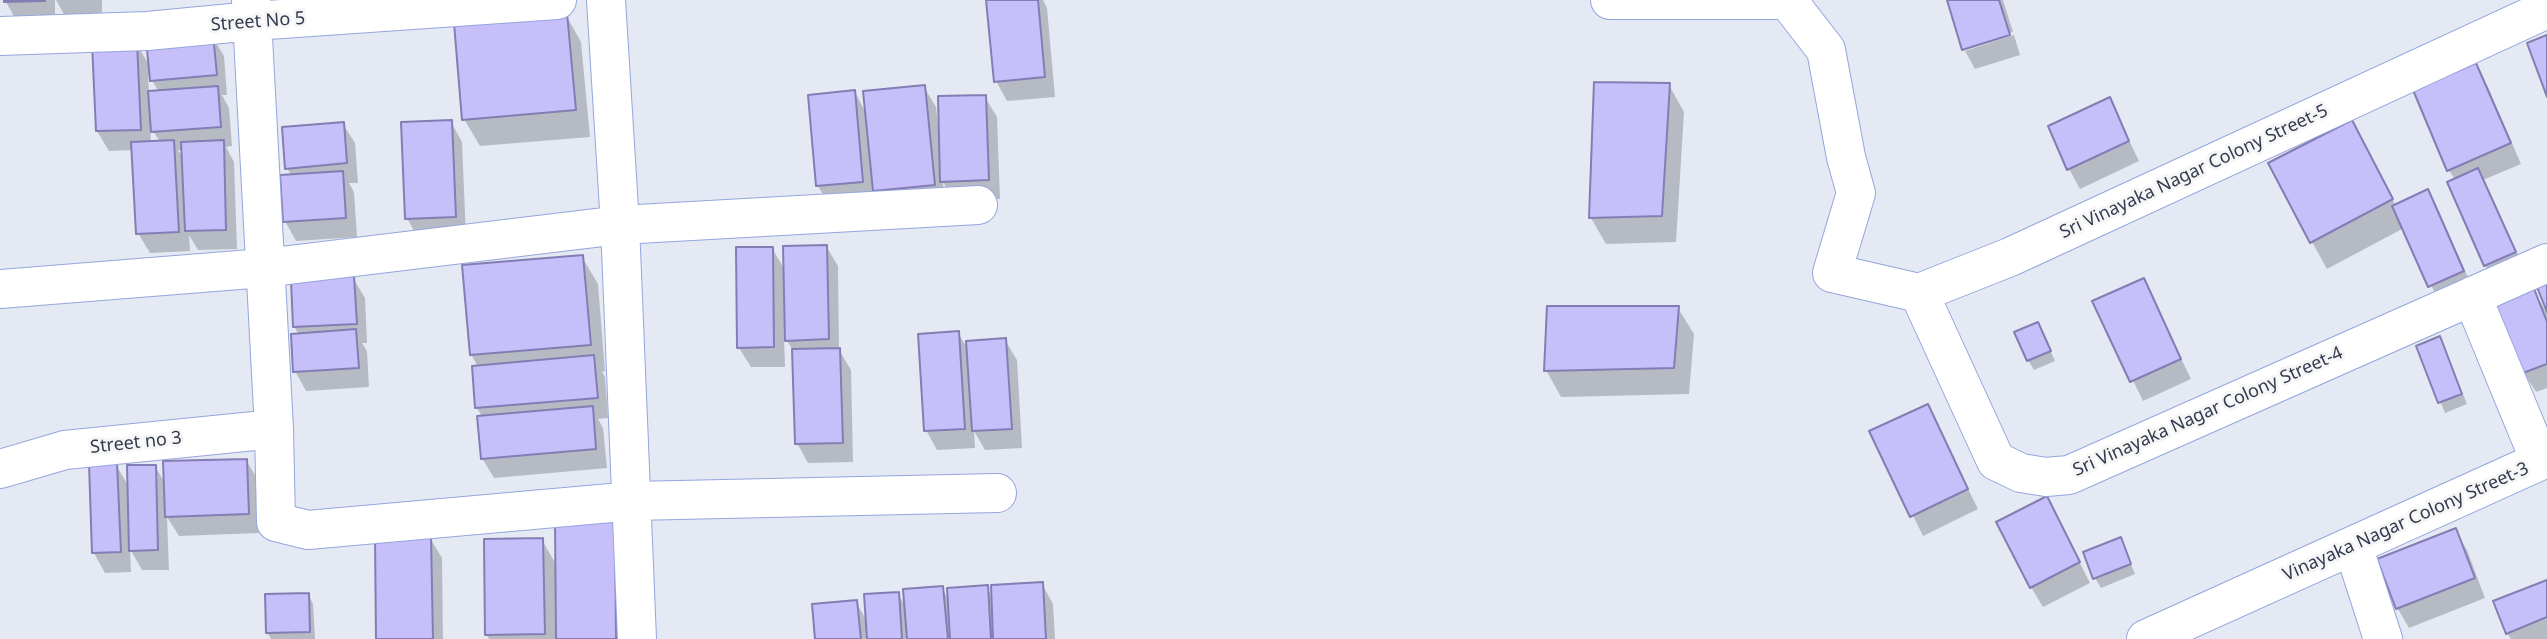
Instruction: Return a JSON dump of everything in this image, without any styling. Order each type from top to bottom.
[{"type":"street","name":"Street No 5","points":[[0,36],[147,31],[252,10],[557,0]]},
{"type":"street","points":[[606,0],[620,225],[637,639]]},
{"type":"street","points":[[1610,0],[1793,0]]},
{"type":"street","points":[[1788,1],[1826,50],[1846,157],[1856,193],[1832,273],[1919,293]]},
{"type":"street","name":"Sri Vinayaka Nagar Colony Street-5","points":[[1919,293],[2010,257],[2547,9]]},
{"type":"street","points":[[252,10],[274,429],[276,522],[308,530],[633,501],[997,493]]},
{"type":"street","points":[[0,289],[264,268],[620,225],[978,205]]},
{"type":"street","name":"Sri Vinayaka Nagar Colony Street-4","points":[[1919,293],[1996,461],[2021,473],[2046,477],[2069,475],[2547,263]]},
{"type":"street","name":"Vinayaka Nagar Colony Street-3","points":[[2146,639],[2353,546],[2544,468],[2472,296]]},
{"type":"street","name":"Street no 3","points":[[0,469],[65,450],[274,429]]},
{"type":"street","points":[[2353,546],[2384,639]]},
{"type":"building","points":[[45,0],[45,1],[4,2]]},
{"type":"building","points":[[986,0],[1038,0],[1045,77],[994,82]]},
{"type":"building","points":[[1947,0],[1999,0],[2010,35],[1962,50]]},
{"type":"building","points":[[567,13],[576,110],[462,120],[454,23]]},
{"type":"building","points":[[213,34],[217,75],[150,81],[146,39]]},
{"type":"building","points":[[2547,35],[2547,97],[2527,43]]},
{"type":"building","points":[[137,42],[141,130],[96,131],[92,43]]},
{"type":"building","points":[[2476,63],[2511,143],[2447,171],[2413,90]]},
{"type":"building","points":[[1594,82],[1670,83],[1662,216],[1589,218]]},
{"type":"building","points":[[925,85],[935,185],[873,191],[863,91]]},
{"type":"building","points":[[218,86],[221,127],[151,132],[148,91]]},
{"type":"building","points":[[855,90],[863,182],[816,186],[808,95]]},
{"type":"building","points":[[986,95],[989,180],[940,182],[938,96]]},
{"type":"building","points":[[2110,97],[2129,141],[2067,170],[2048,126]]},
{"type":"building","points":[[452,120],[456,217],[405,219],[401,122]]},
{"type":"building","points":[[2352,120],[2393,199],[2310,243],[2268,163]]},
{"type":"building","points":[[344,122],[347,163],[285,169],[282,127]]},
{"type":"building","points":[[174,140],[179,232],[136,234],[131,142]]},
{"type":"building","points":[[224,140],[226,230],[185,231],[181,142]]},
{"type":"building","points":[[2478,168],[2516,252],[2484,266],[2447,182]]},
{"type":"building","points":[[343,171],[346,218],[283,222],[280,175]]},
{"type":"building","points":[[2428,189],[2464,271],[2428,287],[2392,206]]},
{"type":"building","points":[[827,245],[829,339],[785,341],[783,246]]},
{"type":"building","points":[[736,247],[773,247],[774,347],[737,348]]},
{"type":"building","points":[[583,255],[591,345],[470,355],[462,265]]},
{"type":"building","points":[[354,276],[357,324],[293,327],[291,280]]},
{"type":"building","points":[[2547,277],[2547,312],[2535,282]]},
{"type":"building","points":[[2144,278],[2181,359],[2130,382],[2092,301]]},
{"type":"building","points":[[2533,286],[2547,322],[2547,364],[2523,373],[2494,301]]},
{"type":"building","points":[[1547,306],[1679,306],[1674,368],[1544,371]]},
{"type":"building","points":[[2038,322],[2051,351],[2027,361],[2014,332]]},
{"type":"building","points":[[356,329],[359,368],[293,372],[291,334]]},
{"type":"building","points":[[959,331],[965,429],[924,431],[918,334]]},
{"type":"building","points":[[2440,336],[2462,394],[2438,403],[2416,346]]},
{"type":"building","points":[[1006,338],[1012,429],[972,431],[966,341]]},
{"type":"building","points":[[840,348],[843,443],[795,444],[792,349]]},
{"type":"building","points":[[594,355],[598,398],[475,408],[472,366]]},
{"type":"building","points":[[1928,404],[1968,489],[1910,517],[1869,431]]},
{"type":"building","points":[[593,406],[596,449],[481,459],[477,416]]},
{"type":"building","points":[[247,459],[249,514],[165,517],[163,461]]},
{"type":"building","points":[[117,463],[121,552],[92,553],[89,464]]},
{"type":"building","points":[[127,465],[156,465],[158,550],[129,551]]},
{"type":"building","points":[[2047,496],[2080,562],[2030,588],[1996,522]]},
{"type":"building","points":[[555,521],[615,521],[616,639],[556,639]]},
{"type":"building","points":[[2456,528],[2475,578],[2396,609],[2377,559]]},
{"type":"building","points":[[431,536],[433,639],[376,639],[375,537]]},
{"type":"building","points":[[2121,537],[2131,564],[2093,579],[2083,552]]},
{"type":"building","points":[[543,538],[545,634],[485,635],[484,539]]},
{"type":"building","points":[[2547,580],[2547,617],[2506,634],[2493,601]]},
{"type":"building","points":[[1043,582],[1046,639],[993,639],[991,585]]},
{"type":"building","points":[[988,585],[991,639],[950,639],[947,588]]},
{"type":"building","points":[[943,586],[948,639],[907,639],[903,589]]},
{"type":"building","points":[[899,592],[902,639],[867,639],[864,594]]},
{"type":"building","points":[[309,593],[310,632],[266,633],[265,594]]},
{"type":"building","points":[[857,600],[861,639],[815,639],[812,604]]}]
